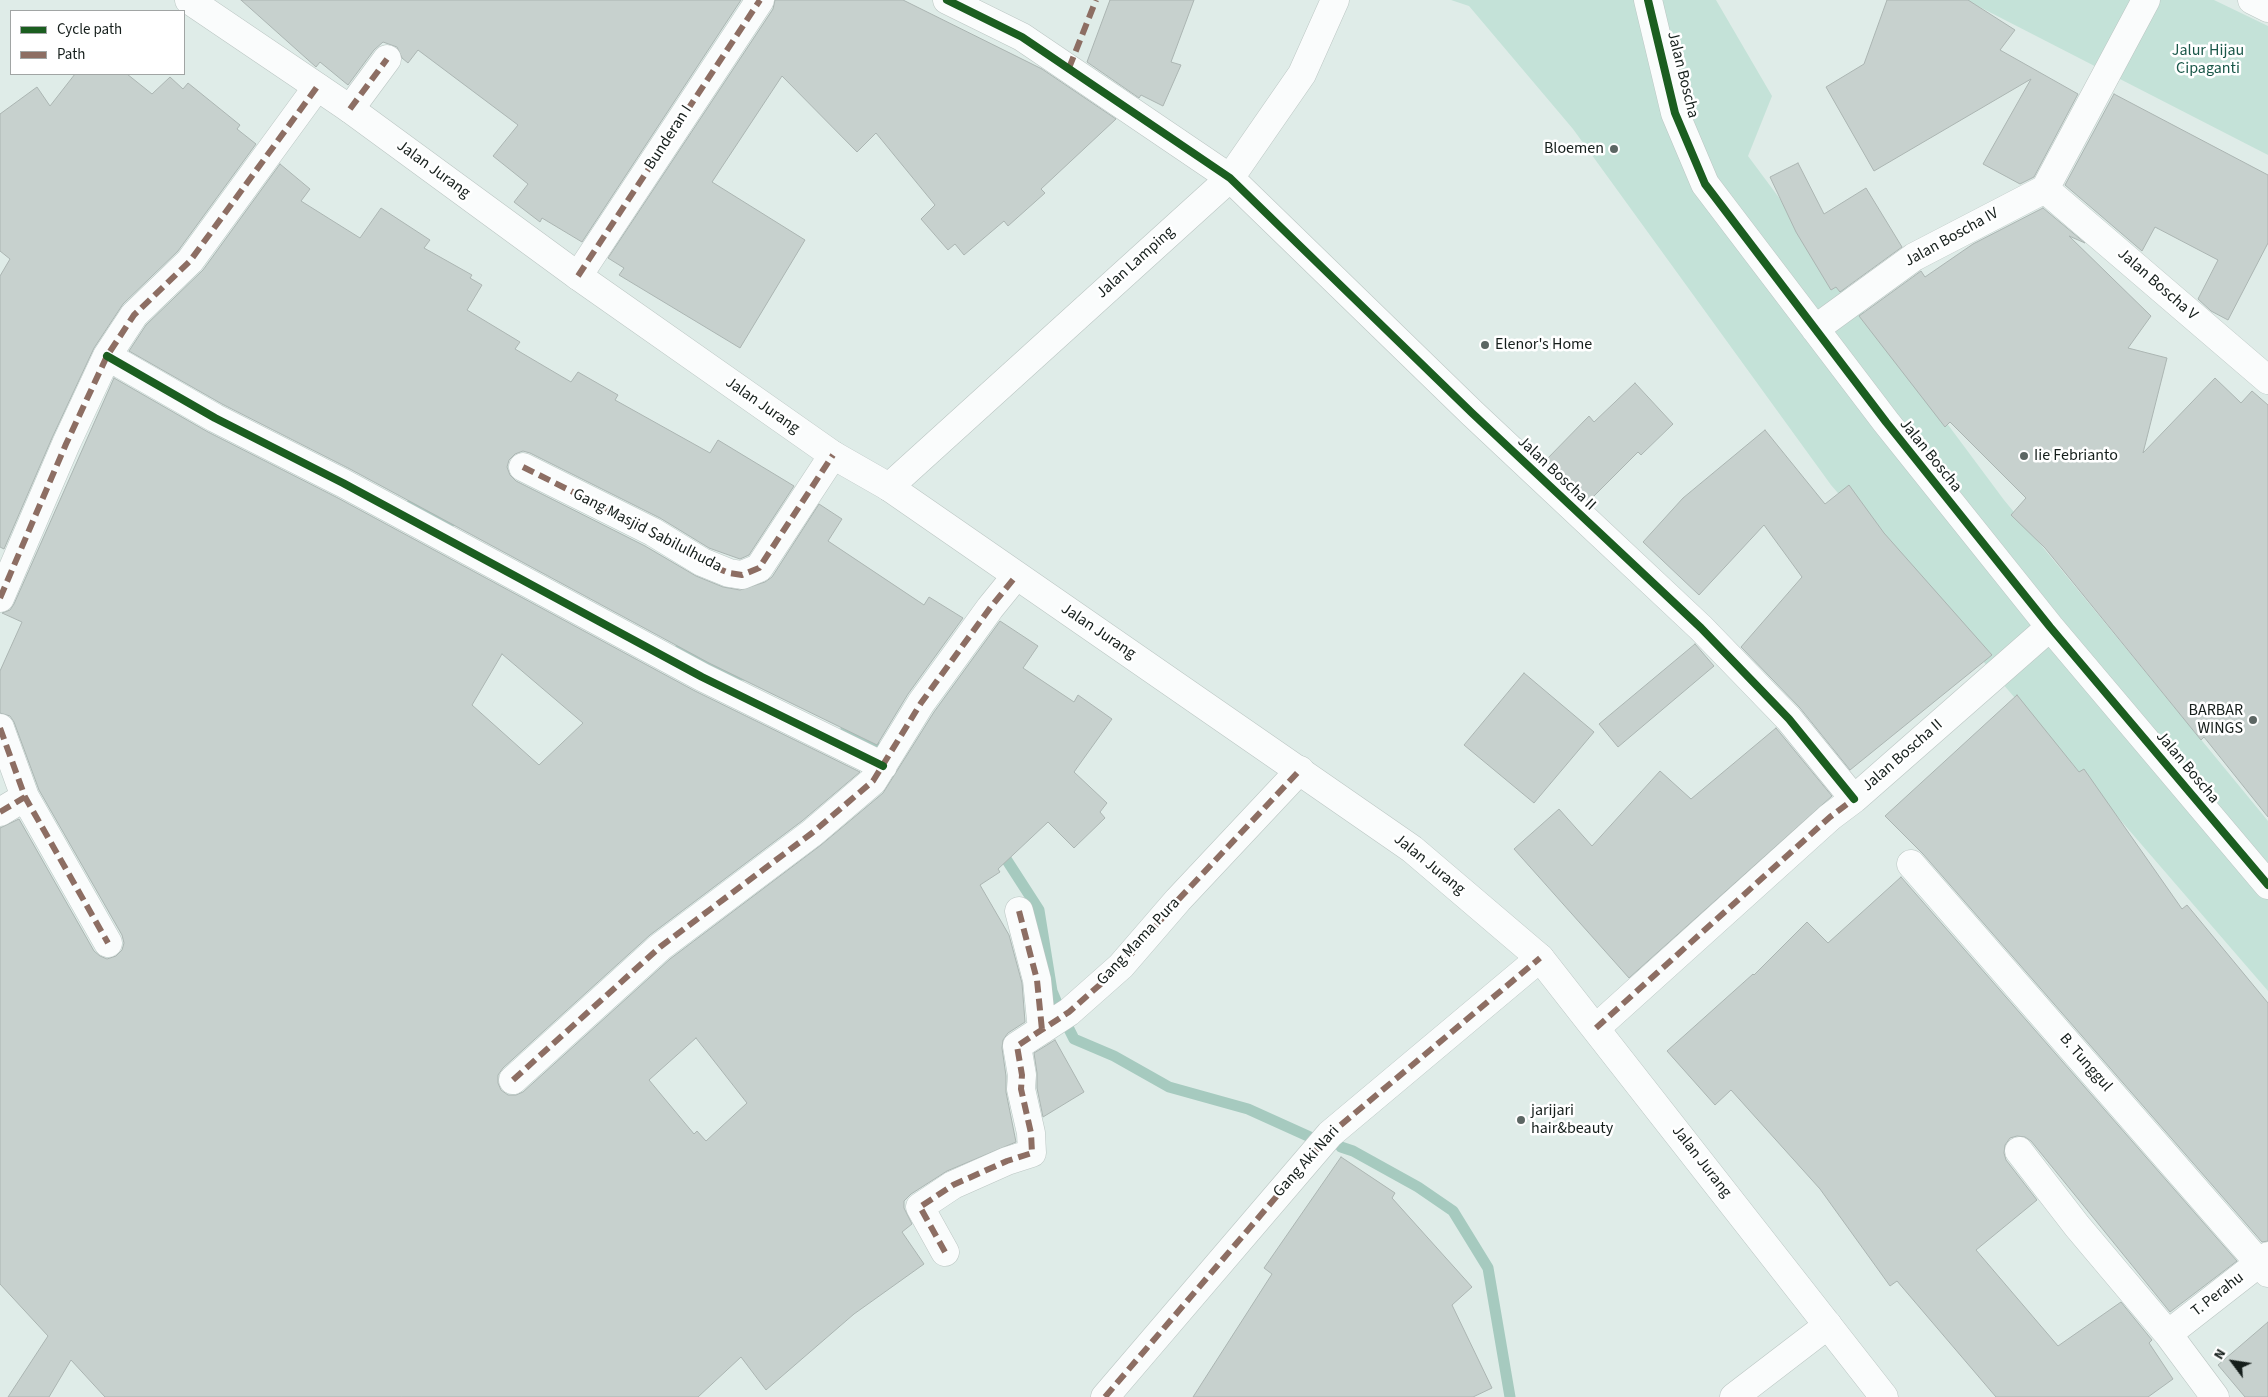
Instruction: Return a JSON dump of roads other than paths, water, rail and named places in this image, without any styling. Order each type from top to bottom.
[{"type":"street","name":"Jalan Jurang","points":[[189,0],[350,109],[578,276],[833,455],[888,487],[1300,770],[1412,850],[1540,958],[1884,1397]]},
{"type":"street","name":"Bunderan I","points":[[578,276],[760,0]]},
{"type":"street","name":"Jalan Boscha II","points":[[947,0],[1022,37],[1230,178],[1472,413],[1701,628],[1789,719],[1854,799],[2050,627]]},
{"type":"street","name":"Jalan Lamping","points":[[888,487],[1230,178],[1302,74],[1335,0]]},
{"type":"street","name":"Jalan Boscha","points":[[1648,0],[1674,113],[1706,184],[1815,330],[2050,627],[2268,885]]},
{"type":"street","points":[[2045,189],[2146,0]]},
{"type":"street","points":[[2252,0],[2268,8]]},
{"type":"street","points":[[350,109],[387,59]]},
{"type":"street","points":[[0,598],[66,444],[107,356],[134,315],[190,261],[317,87]]},
{"type":"street","name":"Jalan Boscha IV","points":[[1815,330],[1914,257],[2045,189]]},
{"type":"street","name":"Jalan Boscha V","points":[[2045,189],[2268,380]]},
{"type":"street","points":[[107,356],[215,418],[343,483],[702,678],[883,766]]},
{"type":"street","name":"Gang Masjid Sabilulhuda","points":[[523,467],[653,532],[702,562],[729,573],[742,575],[759,568],[833,455]]},
{"type":"street","points":[[513,1080],[660,947],[812,833],[873,781],[921,703],[990,608],[1016,576]]},
{"type":"street","points":[[0,728],[25,796],[108,943]]},
{"type":"street","name":"Gang Mama Pura","points":[[945,1252],[920,1207],[953,1185],[1032,1153],[1031,1133],[1020,1089],[1022,1075],[1017,1046],[1069,1012],[1121,966],[1300,770]]},
{"type":"street","points":[[0,812],[25,796]]},
{"type":"street","points":[[1596,1028],[1830,817],[1854,799]]},
{"type":"street","name":"B. Tunggul","points":[[1911,864],[2265,1264]]},
{"type":"street","points":[[1018,911],[1037,980],[1042,1030]]},
{"type":"street","name":"Gang Aki Nari","points":[[1105,1397],[1330,1134],[1540,958]]},
{"type":"street","points":[[2019,1151],[2077,1226],[2168,1334],[2215,1397]]},
{"type":"street","name":"T. Perahu","points":[[2168,1334],[2265,1264]]},
{"type":"street","points":[[1734,1397],[1828,1324]]},
{"type":"waterway","points":[[411,505],[451,521]]},
{"type":"waterway","points":[[681,646],[716,671],[744,675]]},
{"type":"waterway","points":[[846,728],[878,748]]},
{"type":"waterway","points":[[999,848],[1039,910],[1052,991],[1057,1003]]},
{"type":"waterway","points":[[1069,1029],[1074,1039],[1114,1056],[1169,1087],[1248,1109],[1310,1137]]},
{"type":"waterway","points":[[1341,1147],[1353,1151],[1418,1187],[1453,1211],[1488,1268],[1510,1397]]},
{"type":"place","name":"Bloemen","points":[[1614,149]]},
{"type":"place","name":"Elenor's Home","points":[[1485,345]]},
{"type":"place","name":"Iie Febrianto","points":[[2024,456]]},
{"type":"place","name":"BARBAR WINGS","points":[[2253,720]]},
{"type":"place","name":"jarijari hair&beauty","points":[[1521,1120]]},
{"type":"park label","name":"Jalur Hijau Cipaganti","points":[[2208,60]]}]
